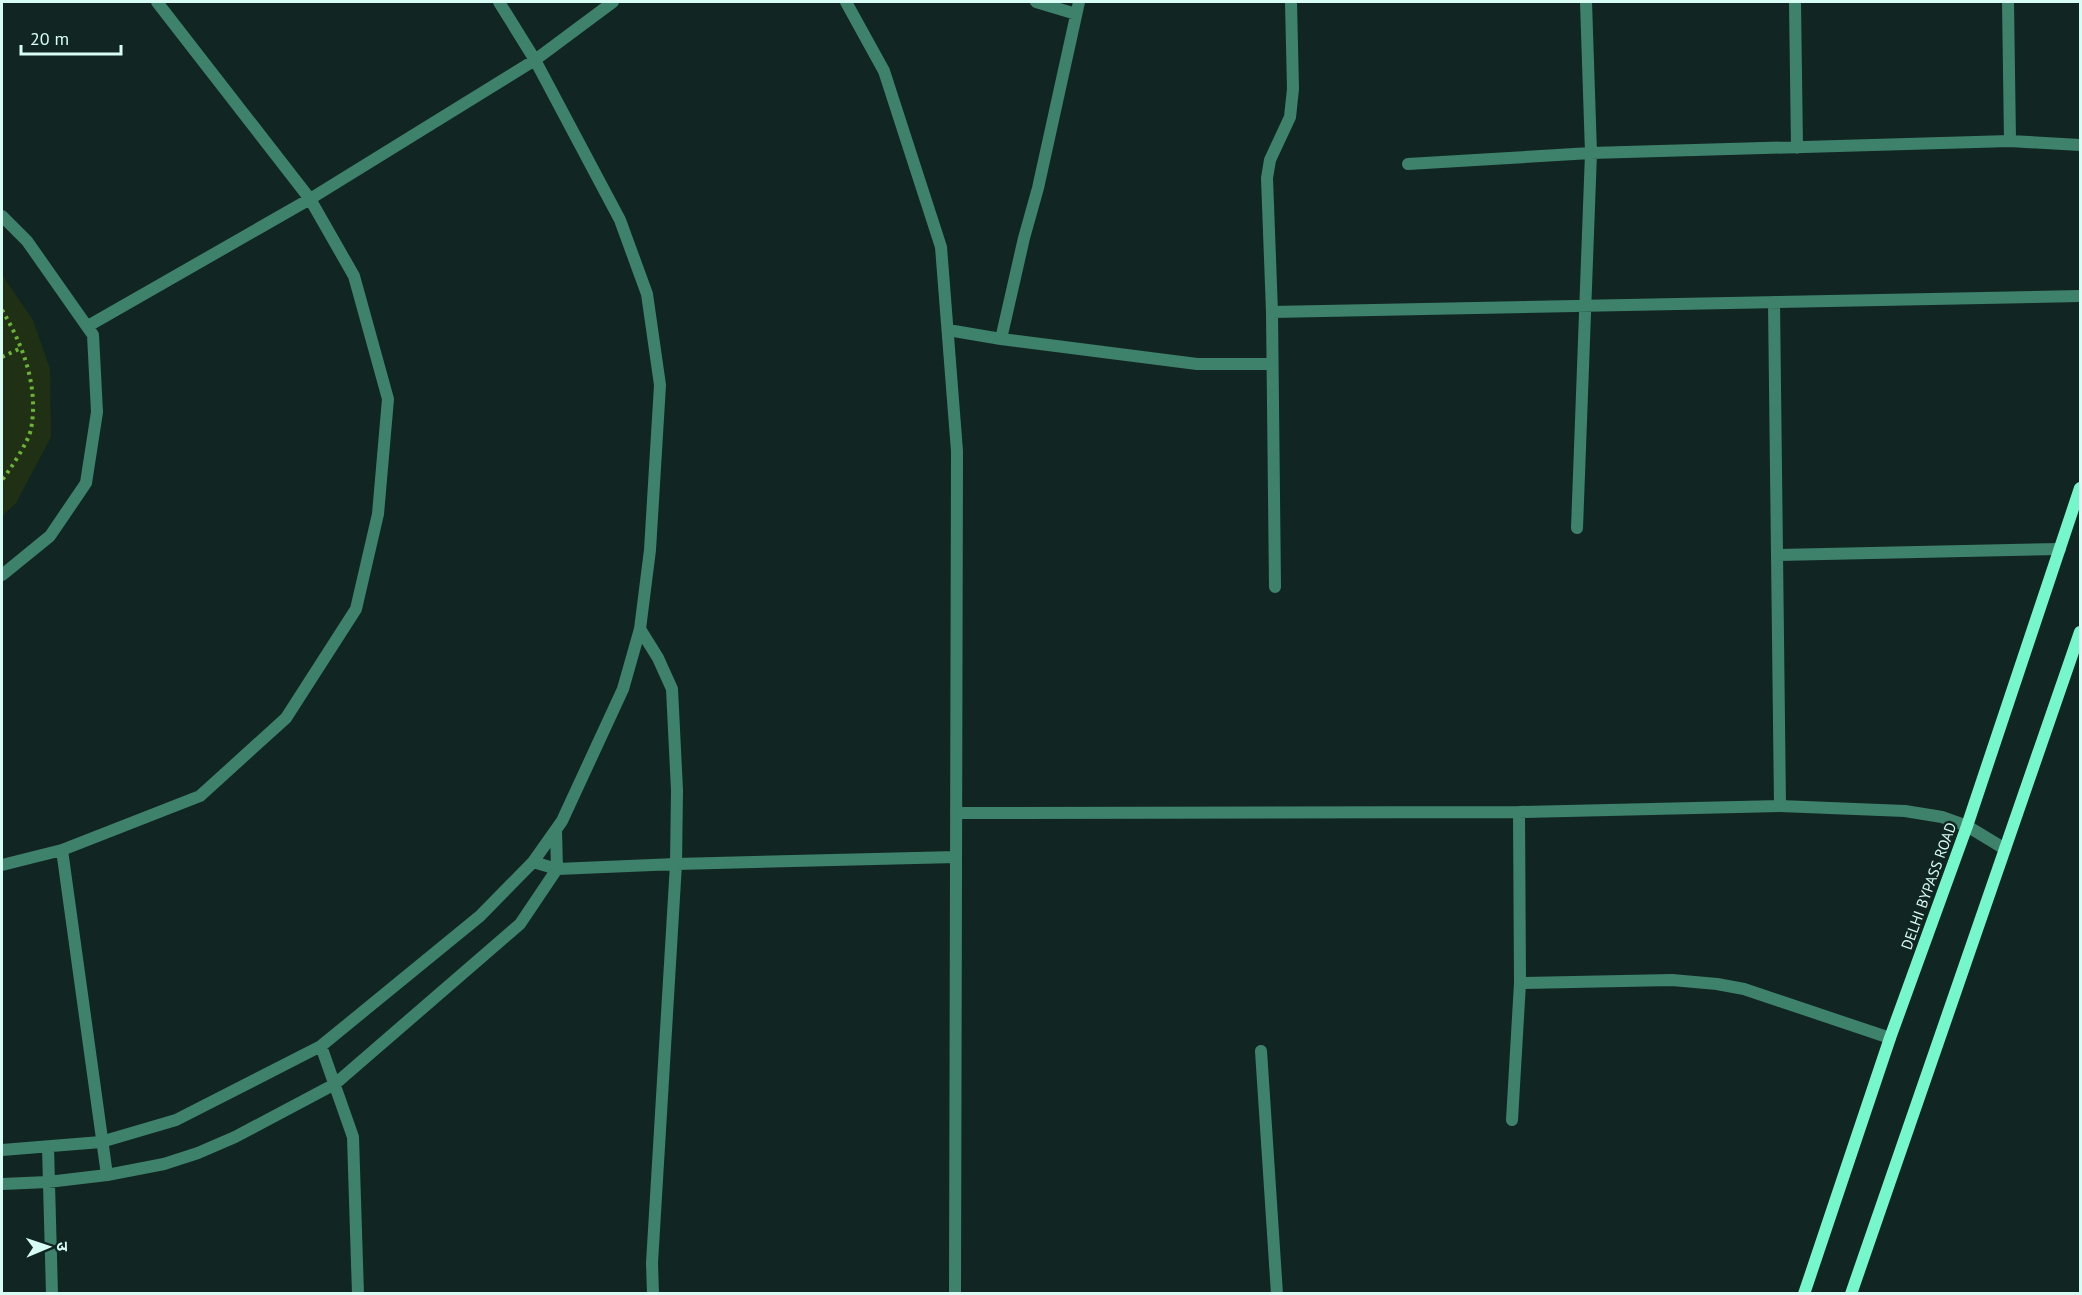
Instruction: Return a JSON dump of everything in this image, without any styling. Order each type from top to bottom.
[{"type":"main road","name":"DELHI BYPASS ROAD","points":[[1804,1293],[1890,1038],[1967,826],[2080,488]]},
{"type":"main road","points":[[1851,1293],[2080,632]]},
{"type":"street","points":[[2,865],[62,850],[200,796],[286,718],[356,609],[378,514],[388,399],[354,276],[310,199],[157,2]]},
{"type":"street","points":[[2,1150],[102,1142],[176,1120],[321,1046],[480,916],[533,862],[556,831],[623,689],[640,629],[650,550],[660,385],[647,294],[620,220],[535,60],[498,2]]},
{"type":"street","points":[[88,326],[310,199],[535,60],[613,2]]},
{"type":"street","points":[[846,2],[884,71],[941,247],[957,451],[955,1293]]},
{"type":"street","points":[[1001,339],[1038,188],[1077,8],[1036,2]]},
{"type":"street","points":[[1275,587],[1272,312],[1267,178],[1270,160],[1290,117],[1293,89],[1291,2]]},
{"type":"street","points":[[1577,528],[1591,153],[1586,2]]},
{"type":"street","points":[[1795,2],[1797,148]]},
{"type":"street","points":[[2007,2],[2010,141]]},
{"type":"street","points":[[1408,164],[1591,153],[2010,141],[2080,145]]},
{"type":"street","points":[[2,216],[27,241],[93,335],[96,412],[86,483],[50,537],[2,575]]},
{"type":"street","points":[[1272,312],[2080,296]]},
{"type":"street","points":[[1774,302],[1779,806]]},
{"type":"street","points":[[948,330],[1197,364],[1272,364]]},
{"type":"street","points":[[1777,555],[2060,549]]},
{"type":"street","points":[[640,629],[658,658],[672,689],[677,790],[676,864],[653,1251],[653,1293]]},
{"type":"street","points":[[956,813],[1520,812],[1779,806],[1905,811],[1942,817],[1967,826],[2005,849]]},
{"type":"street","points":[[1512,1120],[1520,983],[1520,812]]},
{"type":"street","points":[[2,1184],[48,1182],[106,1175],[164,1164],[198,1153],[235,1137],[335,1084],[520,924],[557,869],[556,831]]},
{"type":"street","points":[[62,850],[106,1175]]},
{"type":"street","points":[[533,862],[557,869],[956,857]]},
{"type":"street","points":[[1520,983],[1672,980],[1717,984],[1744,989],[1890,1038]]},
{"type":"street","points":[[321,1046],[353,1137],[358,1293]]},
{"type":"street","points":[[1262,1051],[1277,1293]]},
{"type":"street","points":[[48,1147],[52,1293]]},
{"type":"path","points":[[2,310],[27,362],[33,394],[31,430],[10,470],[2,480]]},
{"type":"path","points":[[2,357],[21,348]]},
{"type":"green space","points":[[2,275],[33,320],[50,369],[51,437],[16,503],[2,516]]}]
